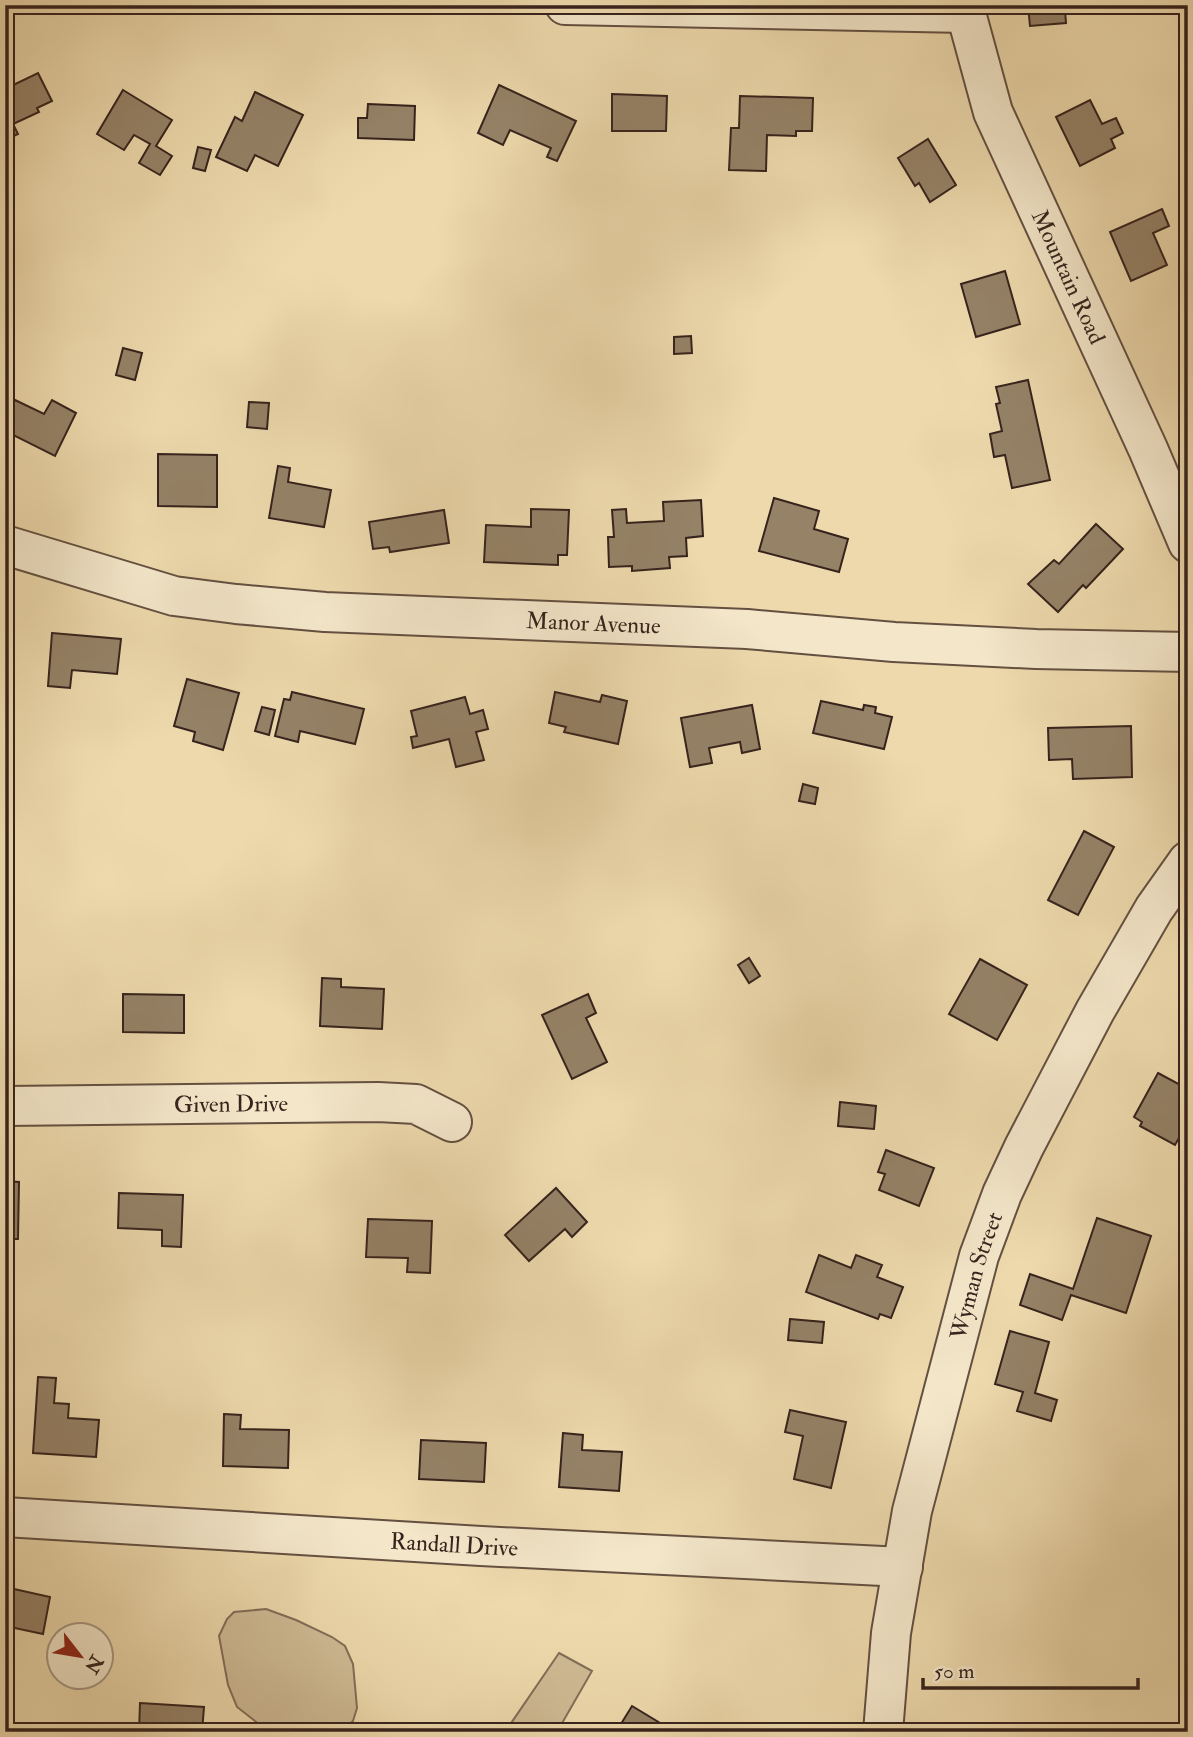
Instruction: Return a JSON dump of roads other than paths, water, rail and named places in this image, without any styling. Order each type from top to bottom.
[{"type":"street","points":[[565,5],[966,9]]},
{"type":"street","name":"Mountain Road","points":[[966,9],[993,112],[1148,449],[1188,543]]},
{"type":"street","name":"Manor Avenue","points":[[5,545],[174,596],[236,604],[326,612],[747,629],[972,646],[1188,653]]},
{"type":"street","name":"Wyman Street","points":[[883,1732],[891,1633],[912,1511],[979,1256],[1002,1194],[1024,1147],[1095,1011],[1154,909],[1188,861]]},
{"type":"street","name":"Given Drive","points":[[5,1106],[250,1105],[378,1101],[416,1104],[452,1122]]},
{"type":"street","name":"Randall Drive","points":[[5,1517],[481,1546],[903,1567]]}]
